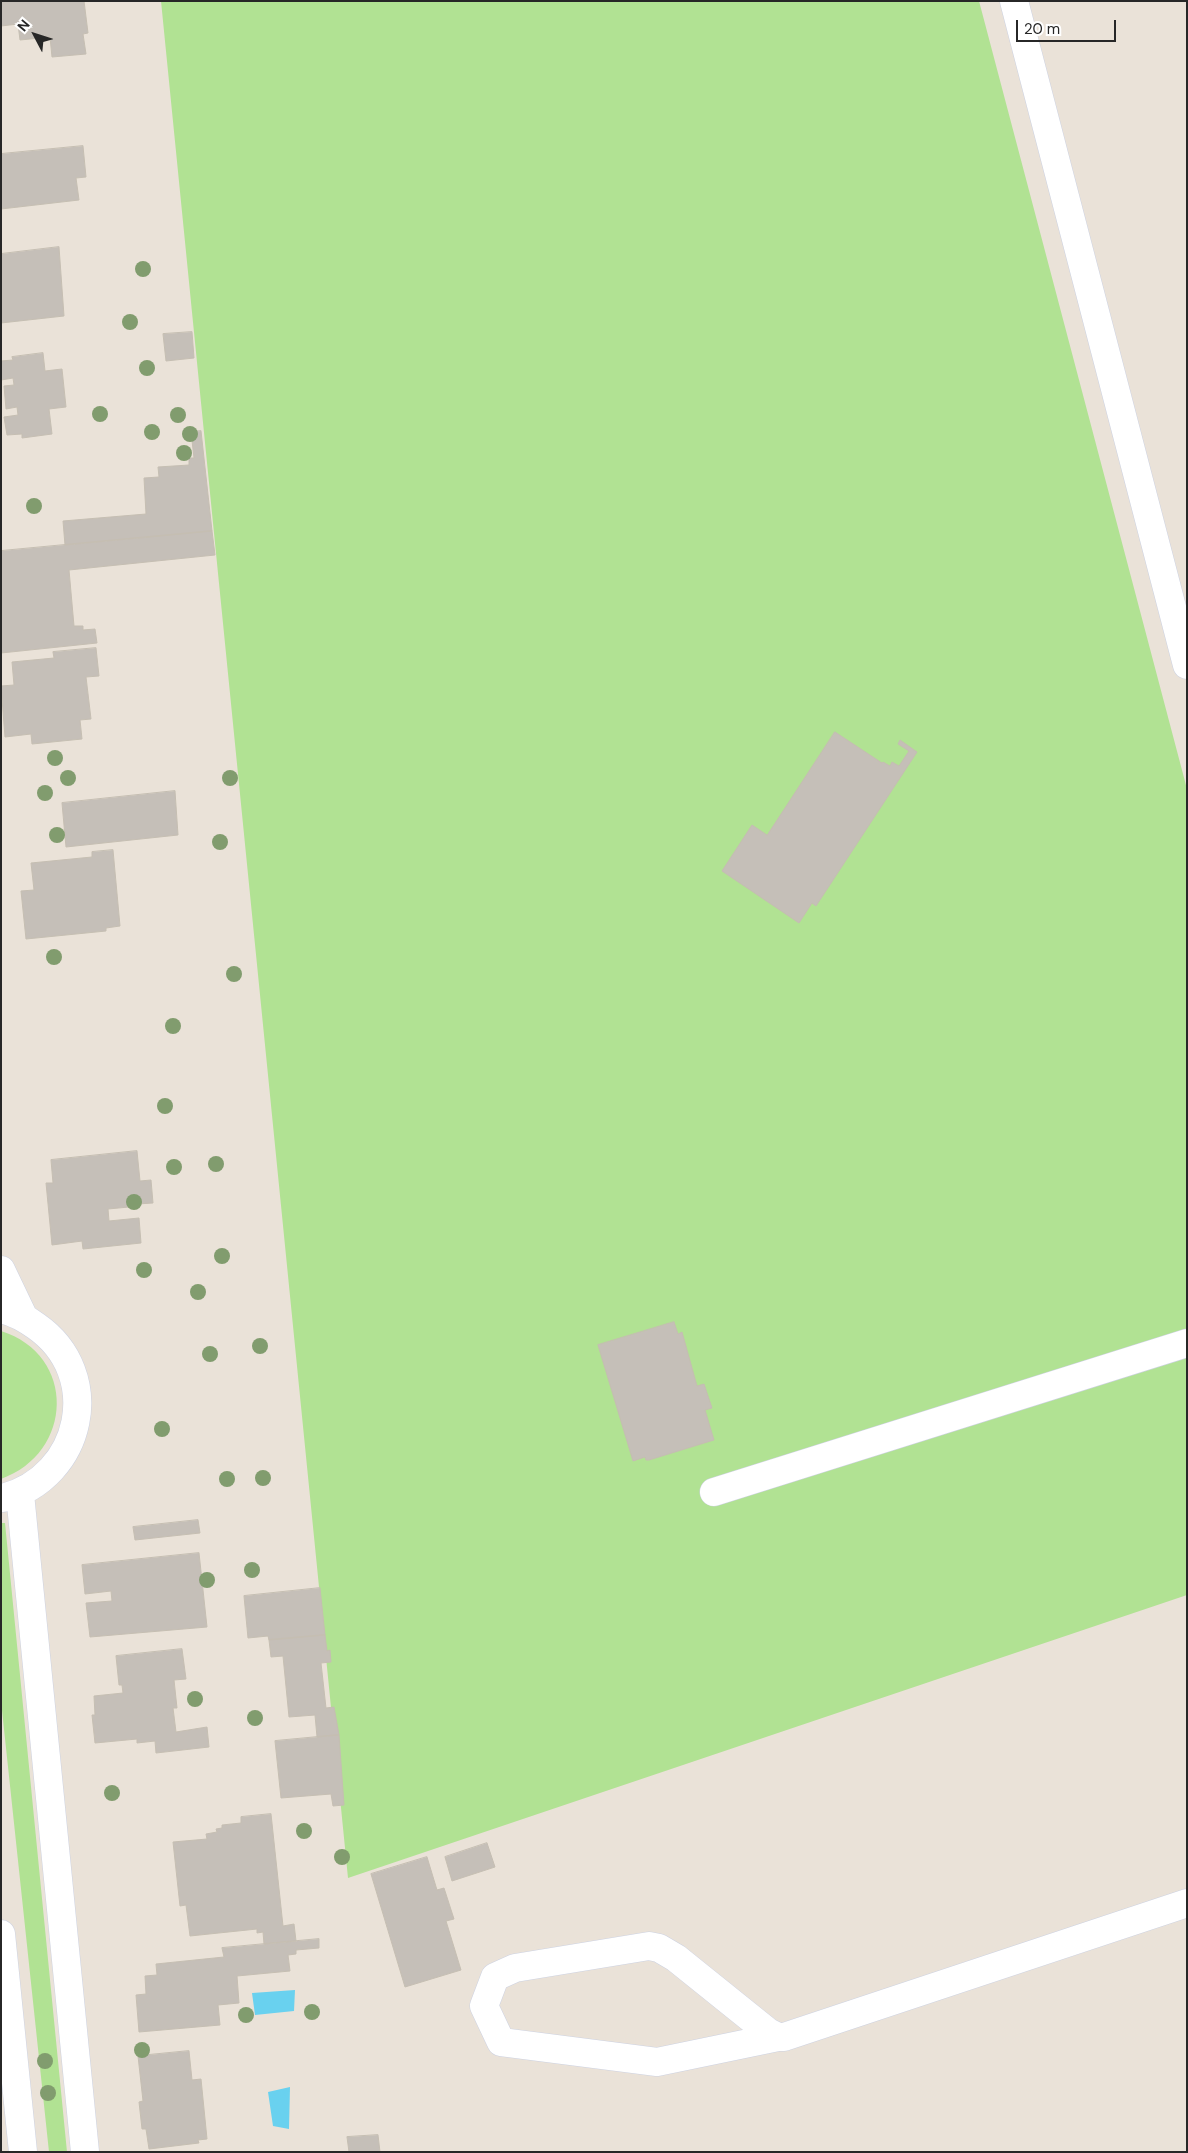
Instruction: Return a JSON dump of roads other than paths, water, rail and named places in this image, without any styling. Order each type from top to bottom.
[{"type":"street","points":[[1014,1],[1187,665]]},
{"type":"street","points":[[1,1270],[12,1313],[48,1334],[67,1359],[77,1389],[76,1421],[66,1451],[46,1476],[10,1496],[85,2152]]},
{"type":"street","points":[[714,1492],[1187,1343]]},
{"type":"street","points":[[778,2038],[676,1958],[659,1948],[649,1946],[515,1968],[495,1977],[484,2006],[501,2042],[657,2062],[792,2036],[1187,1903]]},
{"type":"street","points":[[1,1934],[23,2152]]},
{"type":"water","points":[[295,1990],[294,2011],[255,2015],[252,1993]]},
{"type":"water","points":[[290,2087],[289,2129],[273,2126],[268,2092]]}]
